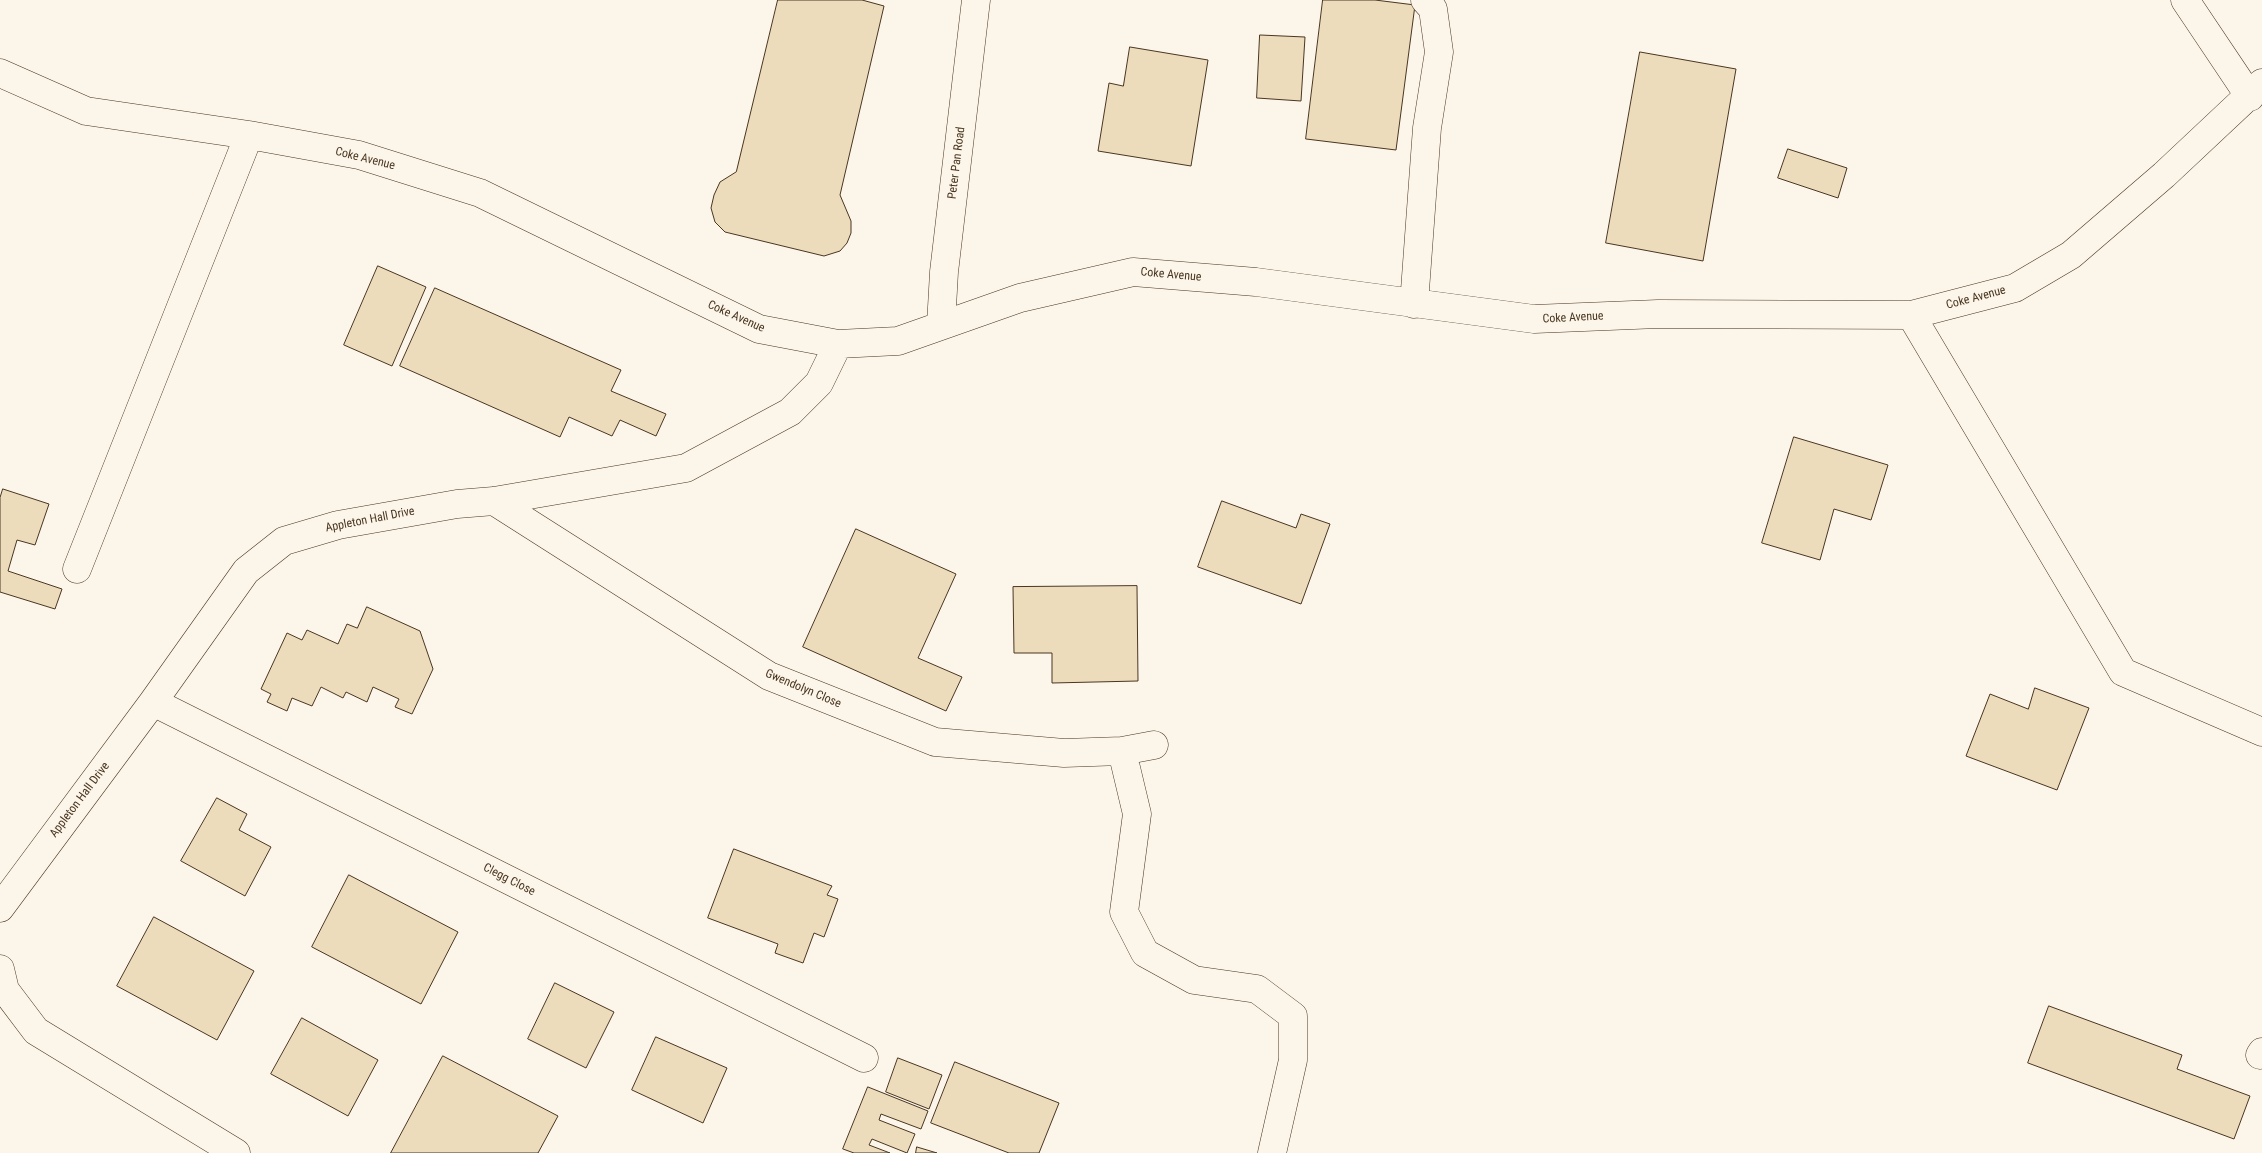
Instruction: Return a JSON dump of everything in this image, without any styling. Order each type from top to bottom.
[{"type":"street","name":"Peter Pan Road","points":[[941,325],[944,272],[976,0]]},
{"type":"street","points":[[1414,304],[1426,128],[1439,52],[1433,9],[1425,0]]},
{"type":"street","points":[[2185,0],[2256,90]]},
{"type":"street","name":"Coke Avenue","points":[[0,73],[86,111],[249,135],[359,155],[480,192],[759,330],[838,344],[898,341],[1020,298],[1133,272],[1256,282],[1534,320],[1658,314],[1911,315],[2015,288],[2071,255],[2164,175],[2256,90]]},
{"type":"street","points":[[77,569],[249,135]]},
{"type":"street","points":[[1911,315],[2123,672],[2262,732]]},
{"type":"street","name":"Appleton Hall Drive","points":[[0,908],[153,702],[246,571],[284,541],[338,525],[457,504],[494,501],[686,468],[790,412],[820,383],[838,344]]},
{"type":"street","name":"Gwendolyn Close","points":[[494,501],[769,676],[935,742],[1064,753],[1122,751],[1154,745]]},
{"type":"street","name":"Clegg Close","points":[[153,702],[864,1058]]},
{"type":"street","points":[[1122,751],[1137,814],[1124,912],[1145,953],[1194,980],[1257,989],[1293,1016],[1293,1060],[1272,1153]]},
{"type":"street","points":[[0,969],[5,990],[36,1031],[236,1153]]},
{"type":"building","points":[[778,0],[862,0],[884,6],[840,195],[851,221],[851,233],[847,243],[840,251],[824,256],[725,232],[715,222],[711,208],[720,182],[736,172]]},
{"type":"building","points":[[1323,0],[1375,0],[1415,5],[1396,150],[1306,139]]},
{"type":"building","points":[[1260,35],[1305,37],[1301,101],[1257,98]]},
{"type":"building","points":[[1130,47],[1208,60],[1191,166],[1098,151],[1109,83],[1123,86]]},
{"type":"building","points":[[1640,52],[1736,69],[1703,261],[1606,243]]},
{"type":"building","points":[[1788,149],[1847,168],[1838,198],[1778,178]]},
{"type":"building","points":[[378,266],[426,287],[392,366],[344,345]]},
{"type":"building","points":[[435,288],[621,370],[611,391],[666,414],[656,436],[620,420],[612,436],[569,417],[560,437],[400,366]]},
{"type":"building","points":[[1794,437],[1888,465],[1871,520],[1834,509],[1820,560],[1762,543]]},
{"type":"building","points":[[3,489],[49,504],[35,545],[17,540],[8,571],[62,589],[55,609],[0,592],[0,498]]},
{"type":"building","points":[[1222,501],[1296,528],[1301,514],[1330,524],[1301,604],[1198,567]]},
{"type":"building","points":[[856,529],[956,574],[918,658],[962,677],[946,711],[803,647]]},
{"type":"building","points":[[1137,586],[1138,681],[1052,683],[1052,653],[1014,653],[1013,587]]},
{"type":"building","points":[[367,607],[420,631],[433,669],[412,714],[395,707],[399,699],[373,687],[367,702],[346,692],[343,698],[321,687],[312,706],[292,698],[287,711],[267,702],[271,694],[261,689],[287,633],[302,640],[307,630],[338,644],[347,624],[357,628]]},
{"type":"building","points":[[2035,688],[2089,708],[2057,790],[1966,756],[1990,694],[2028,709]]},
{"type":"building","points":[[217,798],[247,814],[239,830],[271,847],[245,896],[181,861]]},
{"type":"building","points":[[734,849],[832,886],[827,895],[838,899],[824,937],[814,933],[803,963],[775,953],[778,944],[708,918]]},
{"type":"building","points":[[349,875],[458,932],[421,1004],[312,947]]},
{"type":"building","points":[[154,917],[254,971],[217,1040],[117,986]]},
{"type":"building","points":[[555,983],[614,1012],[586,1068],[528,1039]]},
{"type":"building","points":[[2049,1006],[2182,1055],[2177,1069],[2250,1096],[2234,1139],[2028,1063]]},
{"type":"building","points":[[302,1018],[378,1060],[348,1116],[271,1074]]},
{"type":"building","points":[[656,1037],[727,1068],[703,1123],[632,1090]]},
{"type":"building","points":[[443,1056],[558,1116],[538,1153],[391,1153]]},
{"type":"building","points":[[898,1058],[942,1075],[929,1109],[886,1092]]},
{"type":"building","points":[[955,1062],[1059,1103],[1039,1153],[1009,1153],[931,1123]]},
{"type":"building","points":[[868,1087],[928,1111],[921,1129],[881,1114],[879,1120],[915,1134],[907,1153],[872,1139],[869,1145],[890,1153],[854,1153],[843,1149]]},
{"type":"building","points":[[917,1147],[937,1153],[916,1153]]}]
